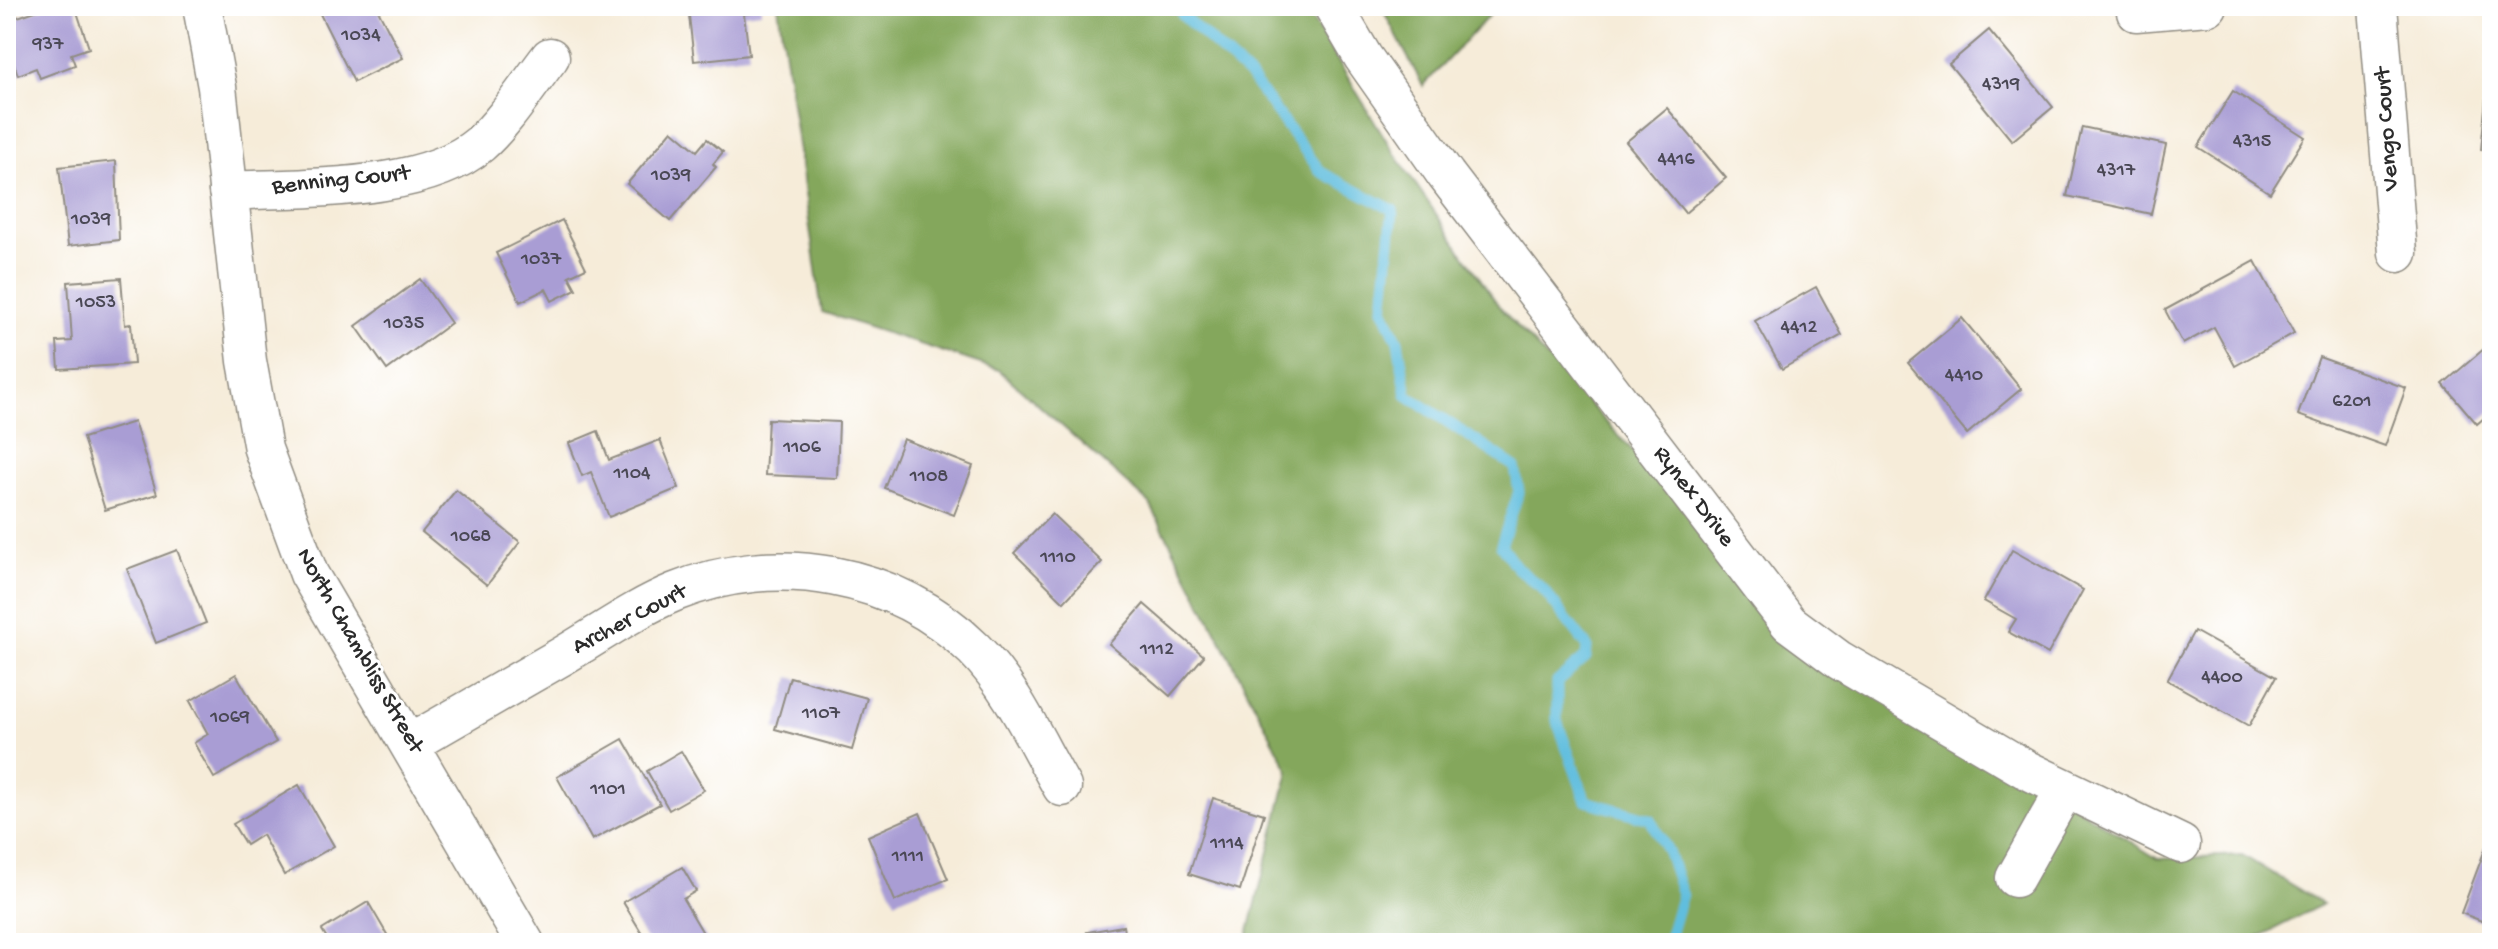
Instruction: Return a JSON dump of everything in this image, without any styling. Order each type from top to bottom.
[{"type":"street","name":"North Chambliss Street","points":[[202,6],[217,87],[247,361],[263,449],[309,574],[411,743],[525,943]]},
{"type":"street","name":"Rynex Drive","points":[[1333,6],[1363,57],[1446,175],[1789,623],[1839,660],[2065,789],[2181,844]]},
{"type":"street","points":[[2136,12],[2208,6]]},
{"type":"street","name":"Vengo Court","points":[[2378,6],[2398,253]]},
{"type":"street","name":"Benning Court","points":[[228,191],[376,181],[425,171],[480,144],[550,57]]},
{"type":"street","name":"Archer Court","points":[[411,743],[676,592],[761,570],[797,570],[904,596],[949,628],[995,673],[1062,787]]},
{"type":"street","points":[[2015,878],[2065,789]]},
{"type":"green space","points":[[778,6],[1304,6],[1391,148],[1501,309],[1805,636],[2158,859],[2242,855],[2323,904],[2247,943],[1246,943],[1289,771],[1150,504],[999,370],[822,312]]},
{"type":"green space","points":[[1381,6],[1498,6],[1423,86]]},
{"type":"building","points":[[50,6],[75,6],[89,48],[71,54],[75,65],[40,78],[36,68],[18,75],[6,42],[6,21]]},
{"type":"building","points":[[336,6],[376,6],[403,58],[354,82],[320,14]]},
{"type":"building","points":[[688,6],[761,6],[761,12],[744,14],[749,55],[694,61]]},
{"type":"building","points":[[1989,30],[2053,107],[2012,141],[1949,64]]},
{"type":"building","points":[[2489,66],[2492,67],[2492,151],[2481,150]]},
{"type":"building","points":[[2233,91],[2305,137],[2270,193],[2198,147]]},
{"type":"building","points":[[1667,108],[1726,178],[1685,213],[1626,142]]},
{"type":"building","points":[[2082,127],[2166,145],[2151,214],[2067,196]]},
{"type":"building","points":[[672,130],[697,151],[707,139],[723,152],[713,164],[716,167],[670,221],[627,184]]},
{"type":"building","points":[[116,161],[119,240],[68,246],[59,167]]},
{"type":"building","points":[[562,220],[586,268],[569,276],[576,289],[552,301],[546,289],[520,302],[496,253]]},
{"type":"building","points":[[2255,261],[2294,333],[2235,366],[2214,327],[2183,344],[2165,310]]},
{"type":"building","points":[[121,278],[125,325],[131,324],[134,364],[59,369],[57,342],[72,341],[68,282]]},
{"type":"building","points":[[420,279],[451,323],[387,370],[356,326]]},
{"type":"building","points":[[1816,287],[1842,335],[1782,369],[1755,321]]},
{"type":"building","points":[[1962,318],[2021,389],[1967,434],[1908,363]]},
{"type":"building","points":[[2492,342],[2492,411],[2477,424],[2443,384]]},
{"type":"building","points":[[2319,357],[2406,388],[2385,446],[2298,415]]},
{"type":"building","points":[[768,419],[839,422],[837,478],[765,475]]},
{"type":"building","points":[[134,422],[157,494],[105,510],[83,438]]},
{"type":"building","points":[[598,431],[609,460],[660,440],[679,488],[609,517],[591,472],[582,476],[569,443]]},
{"type":"building","points":[[903,439],[973,466],[954,515],[884,488]]},
{"type":"building","points":[[456,490],[520,542],[487,585],[422,532]]},
{"type":"building","points":[[1052,514],[1102,562],[1064,602],[1014,553]]},
{"type":"building","points":[[177,550],[206,623],[156,643],[127,569]]},
{"type":"building","points":[[2012,550],[2083,590],[2048,654],[2008,632],[2016,619],[1984,601]]},
{"type":"building","points":[[1144,604],[1204,656],[1170,696],[1109,644]]},
{"type":"building","points":[[2194,631],[2276,677],[2249,726],[2167,680]]},
{"type":"building","points":[[236,674],[276,742],[214,778],[194,743],[208,734],[190,701]]},
{"type":"building","points":[[790,677],[867,698],[852,750],[775,729]]},
{"type":"building","points":[[623,739],[660,804],[592,840],[557,777]]},
{"type":"building","points":[[681,751],[704,790],[669,810],[647,771]]},
{"type":"building","points":[[299,785],[334,846],[284,875],[262,835],[246,845],[233,824]]},
{"type":"building","points":[[1213,798],[1264,814],[1240,890],[1189,874]]},
{"type":"building","points":[[920,813],[948,879],[895,901],[868,836]]},
{"type":"building","points":[[2492,831],[2492,925],[2461,913]]},
{"type":"building","points":[[682,867],[696,891],[683,899],[709,943],[648,943],[623,902]]},
{"type":"building","points":[[368,902],[392,943],[330,943],[322,930]]},
{"type":"building","points":[[1123,926],[1126,943],[1048,943],[1088,935],[1087,932]]},
{"type":"waterway","points":[[1178,6],[1183,16],[1250,77],[1321,172],[1393,210],[1383,308],[1398,341],[1407,395],[1515,467],[1519,492],[1501,545],[1517,568],[1542,588],[1587,646],[1586,657],[1557,682],[1557,721],[1586,801],[1650,819],[1668,852],[1682,894],[1670,935],[1680,943]]}]
